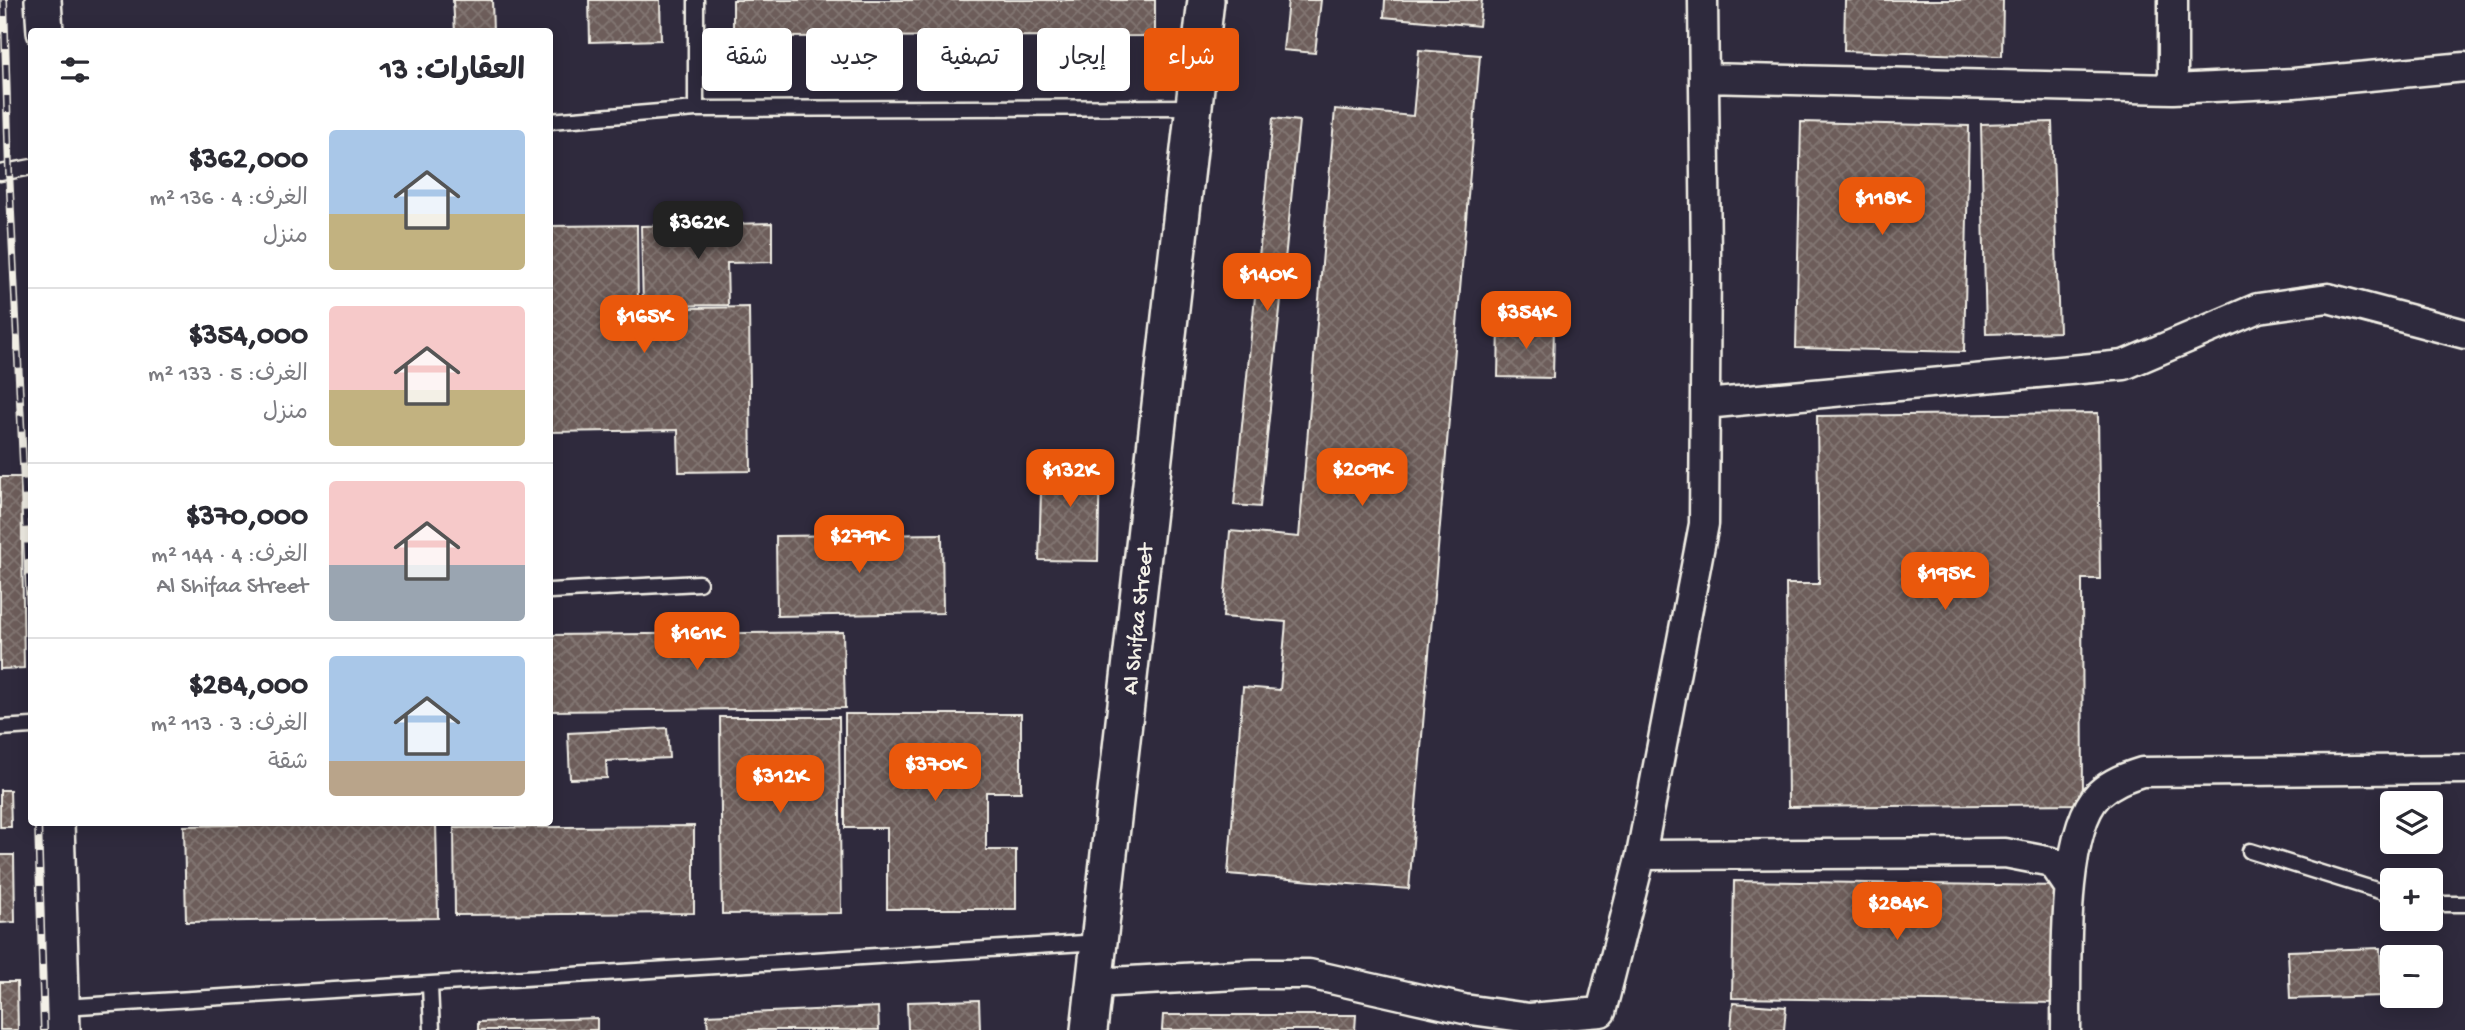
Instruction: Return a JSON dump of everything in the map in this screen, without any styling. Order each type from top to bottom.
[{"type":"street","points":[[43,0],[45,28]]},
{"type":"street","name":"Al Shifaa Street","points":[[1089,1030],[1206,0]]},
{"type":"street","points":[[1094,983],[1254,974],[1309,974],[1464,1009],[1529,1018],[1601,1021],[1642,855],[1704,524],[1703,0]]},
{"type":"street","points":[[2173,0],[2173,89]]},
{"type":"street","points":[[1704,78],[2173,89],[2294,83],[2465,67]]},
{"type":"street","points":[[1705,404],[2124,365],[2258,308],[2328,298],[2465,334]]},
{"type":"street","points":[[2066,1030],[2069,887],[2078,832],[2097,795],[2119,779],[2142,772],[2465,768]]},
{"type":"street","points":[[56,826],[62,1019]]},
{"type":"street","points":[[1642,855],[2005,853],[2052,862],[2069,887]]},
{"type":"lane","points":[[696,0],[696,108]]},
{"type":"lane","points":[[553,121],[696,108],[1194,107]]},
{"type":"lane","points":[[0,173],[28,168]]},
{"type":"lane","points":[[553,591],[699,583]]},
{"type":"lane","points":[[0,728],[28,726]]},
{"type":"lane","points":[[2250,851],[2380,891]]},
{"type":"lane","points":[[2443,904],[2465,904]]},
{"type":"lane","points":[[62,1019],[430,986],[1100,942]]},
{"type":"lane","points":[[430,986],[432,1030]]},
{"type":"building","points":[[453,0],[492,0],[493,28],[455,28]]},
{"type":"building","points":[[589,0],[660,0],[661,40],[590,42]]},
{"type":"building","points":[[733,0],[1155,0],[1155,28],[1144,28],[1144,36],[1130,36],[1130,28],[1037,28],[1037,36],[1023,36],[1023,28],[917,28],[917,37],[903,37],[903,28],[806,28],[806,37],[792,37],[792,28],[733,28]]},
{"type":"building","points":[[1288,0],[1321,0],[1315,53],[1283,50]]},
{"type":"building","points":[[1385,0],[1482,0],[1479,26],[1384,17]]},
{"type":"building","points":[[1845,0],[2003,0],[2002,56],[1844,51]]},
{"type":"building","points":[[1419,50],[1480,55],[1409,889],[1228,874],[1243,687],[1280,690],[1286,622],[1223,617],[1230,531],[1299,537],[1335,109],[1413,116]]},
{"type":"building","points":[[1273,118],[1299,121],[1260,507],[1234,505]]},
{"type":"building","points":[[1801,122],[1969,126],[1964,352],[1796,348]]},
{"type":"building","points":[[2052,122],[2059,332],[1986,334],[1981,124]]},
{"type":"building","points":[[772,223],[772,262],[727,263],[728,305],[643,306],[641,226]]},
{"type":"building","points":[[637,225],[638,309],[749,307],[751,471],[679,472],[678,430],[553,432],[553,226]]},
{"type":"building","points":[[1499,324],[1554,325],[1553,378],[1498,377]]},
{"type":"building","points":[[2098,413],[2100,579],[2082,579],[2083,804],[1788,807],[1786,584],[1819,584],[1817,416]]},
{"type":"building","points":[[1042,457],[1100,458],[1098,561],[1039,560]]},
{"type":"building","points":[[0,477],[21,477],[24,668],[0,669]]},
{"type":"building","points":[[942,534],[943,613],[777,616],[776,536]]},
{"type":"building","points":[[843,632],[845,708],[553,711],[553,635]]},
{"type":"building","points":[[845,714],[1021,714],[1021,792],[986,792],[986,850],[1016,850],[1016,909],[887,909],[887,828],[845,828]]},
{"type":"building","points":[[720,717],[839,717],[841,913],[722,914]]},
{"type":"building","points":[[667,728],[669,758],[606,761],[607,778],[570,779],[568,733]]},
{"type":"building","points":[[0,790],[10,790],[11,827],[0,827]]},
{"type":"building","points":[[184,826],[436,826],[438,918],[186,922]]},
{"type":"building","points":[[694,826],[694,913],[455,915],[454,828]]},
{"type":"building","points":[[0,855],[14,855],[15,922],[0,923]]},
{"type":"building","points":[[1734,881],[2062,886],[2060,1003],[1732,998]]},
{"type":"building","points":[[2380,948],[2380,996],[2290,999],[2288,951]]},
{"type":"building","points":[[0,982],[17,982],[18,1030],[0,1030]]},
{"type":"building","points":[[979,1000],[980,1030],[908,1030],[907,1002]]},
{"type":"building","points":[[1733,1003],[1786,1007],[1784,1030],[1731,1030]]},
{"type":"building","points":[[878,1007],[879,1030],[708,1030],[707,1015]]},
{"type":"building","points":[[1163,1015],[1356,1015],[1355,1030],[1162,1030]]},
{"type":"building","points":[[597,1018],[597,1030],[478,1030],[478,1022]]},
{"type":"railway","points":[[4,0],[9,171],[28,568]]},
{"type":"railway","points":[[38,826],[44,1030]]}]
